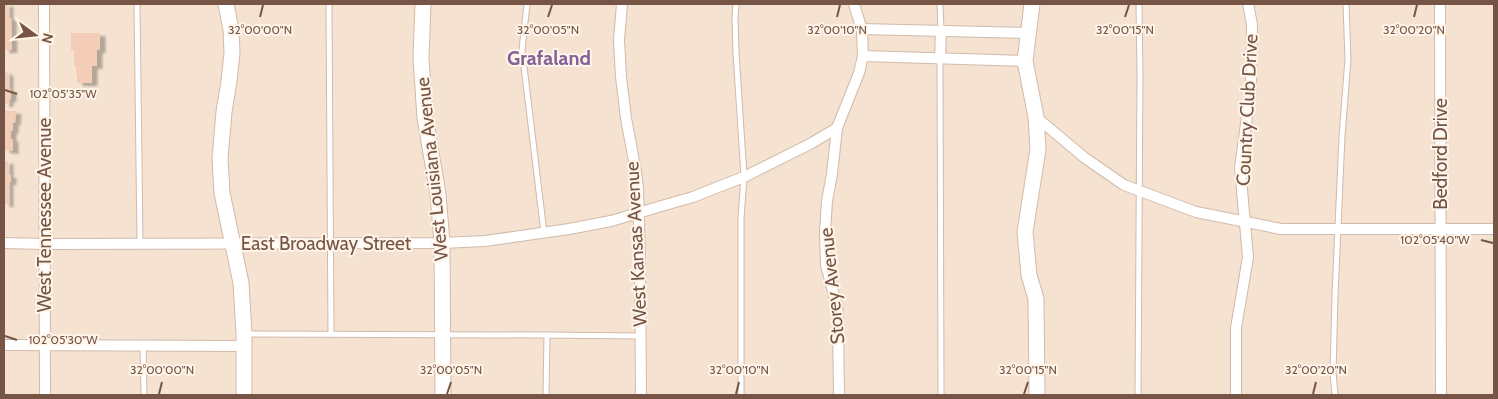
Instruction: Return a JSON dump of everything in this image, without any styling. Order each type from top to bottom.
[{"type":"street","name":"West Tennessee Avenue","points":[[44,4],[45,395]]},
{"type":"street","points":[[226,4],[231,30],[232,53],[220,158],[222,193],[241,283],[244,395]]},
{"type":"street","name":"West Louisiana Avenue","points":[[423,4],[422,58],[425,118],[438,194],[442,243],[443,395]]},
{"type":"street","name":"West Kansas Avenue","points":[[622,4],[619,40],[621,77],[636,172],[638,213],[641,395]]},
{"type":"street","name":"Storey Avenue","points":[[839,395],[837,306],[830,283],[828,266],[826,265],[825,248],[827,201],[837,128],[859,73],[863,56],[861,29],[854,4]]},
{"type":"street","points":[[1032,4],[1025,62],[1036,117],[1038,149],[1025,232],[1029,274],[1036,299],[1037,395]]},
{"type":"street","name":"Country Club Drive","points":[[1236,395],[1236,328],[1248,257],[1240,168],[1251,87],[1252,24],[1248,4]]},
{"type":"street","name":"Bedford Drive","points":[[1440,4],[1442,395]]},
{"type":"street","points":[[861,29],[1029,33]]},
{"type":"street","points":[[940,58],[941,31]]},
{"type":"street","points":[[863,56],[1025,62]]},
{"type":"street","points":[[1036,117],[1085,158],[1124,185],[1196,212],[1282,228],[1494,229]]},
{"type":"street","name":"East Broadway Street","points":[[4,243],[442,243],[484,241],[544,234],[611,220],[693,197],[744,176],[810,144],[837,128]]},
{"type":"street","points":[[4,239],[18,243]]},
{"type":"street","points":[[4,346],[143,346],[244,340]]},
{"type":"lane","points":[[137,4],[140,243]]},
{"type":"lane","points":[[329,4],[331,334]]},
{"type":"lane","points":[[527,4],[522,50],[544,234]]},
{"type":"lane","points":[[736,4],[736,53],[744,176],[741,395]]},
{"type":"lane","points":[[940,4],[941,31]]},
{"type":"lane","points":[[1138,395],[1139,4]]},
{"type":"lane","points":[[1335,395],[1335,305],[1342,136],[1348,59],[1346,4]]},
{"type":"lane","points":[[940,58],[941,395]]},
{"type":"lane","points":[[244,340],[331,334],[641,336]]},
{"type":"lane","points":[[546,395],[547,335]]},
{"type":"lane","points":[[143,346],[144,395]]},
{"type":"shaded area","points":[[4,4],[1494,4],[1494,395],[4,395]]},
{"type":"building","points":[[4,4],[8,4],[8,18],[11,18],[12,50],[4,50]]},
{"type":"building","points":[[71,33],[100,33],[100,50],[97,50],[97,66],[92,66],[92,83],[77,83],[74,50],[71,50]]},
{"type":"building","points":[[4,70],[8,74],[8,89],[11,89],[11,99],[8,99],[8,104],[4,104]]},
{"type":"building","points":[[4,111],[16,111],[13,131],[11,131],[13,151],[4,150]]},
{"type":"building","points":[[4,161],[8,161],[8,175],[11,175],[11,182],[8,182],[8,204],[4,204]]},
{"type":"district","name":"Grafaland","points":[[549,58]]}]
